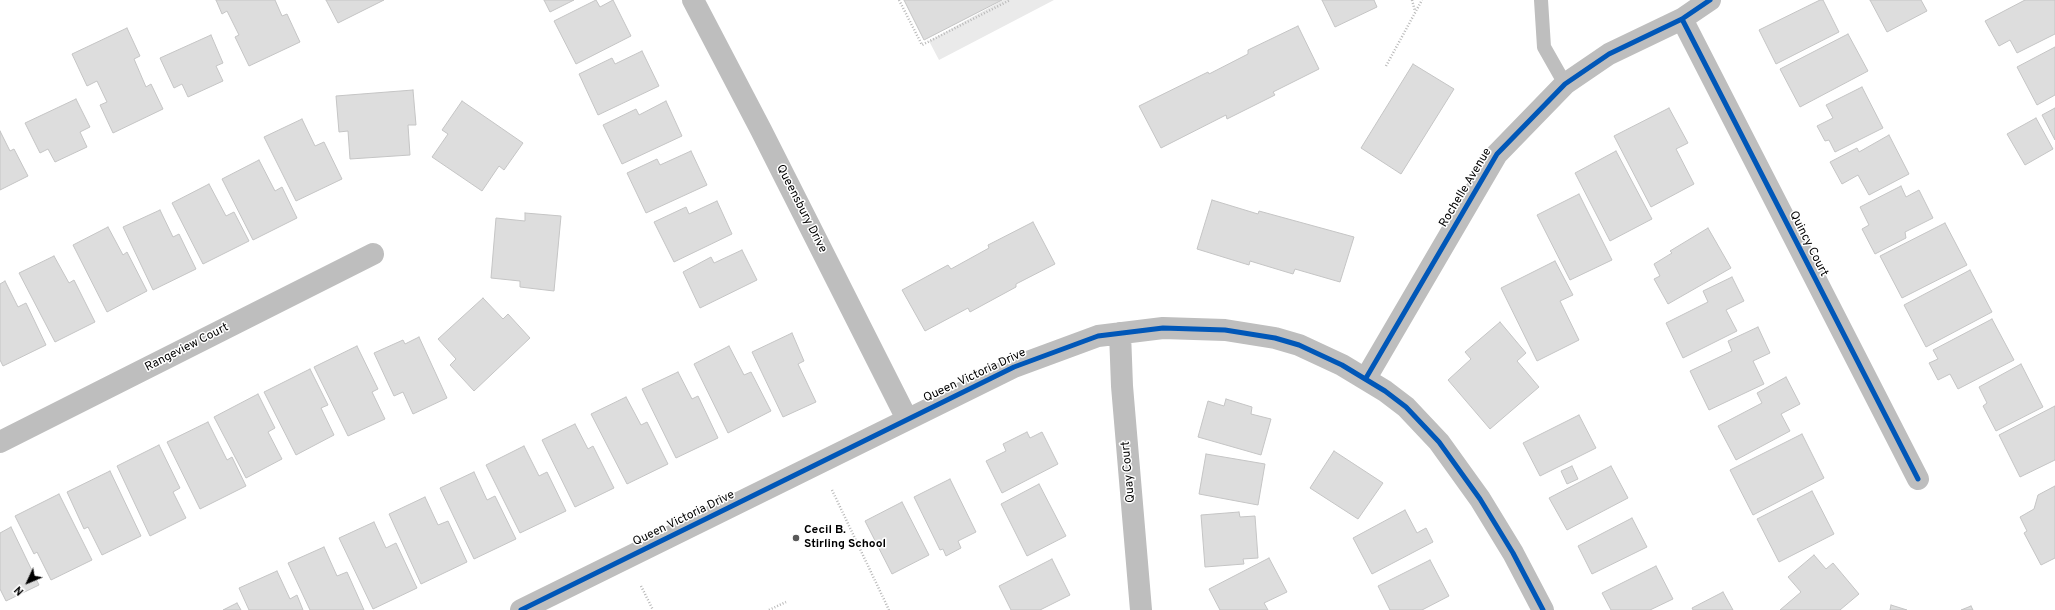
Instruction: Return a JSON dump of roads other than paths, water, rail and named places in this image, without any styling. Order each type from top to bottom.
[{"type":"street","name":"Queensbury Drive","points":[[693,0],[765,137],[907,419]]},
{"type":"street","name":"Rochelle Avenue","points":[[1366,378],[1497,154],[1564,84],[1609,54],[1682,19],[1710,0]]},
{"type":"street","name":"Quincy Court","points":[[1682,19],[1918,479]]},
{"type":"street","name":"Rangeview Court","points":[[0,442],[373,254]]},
{"type":"street","name":"Queen Victoria Drive","points":[[521,610],[1014,367],[1098,336],[1164,328],[1226,330],[1275,338],[1299,345],[1366,378],[1406,407],[1439,442],[1480,499],[1513,553],[1543,610]]},
{"type":"street","name":"Quay Court","points":[[1120,333],[1122,386],[1141,610]]},
{"type":"lane","points":[[1541,0],[1544,47],[1564,84]]},
{"type":"place","name":"Cecil B. Stirling School","points":[[796,538]]}]
